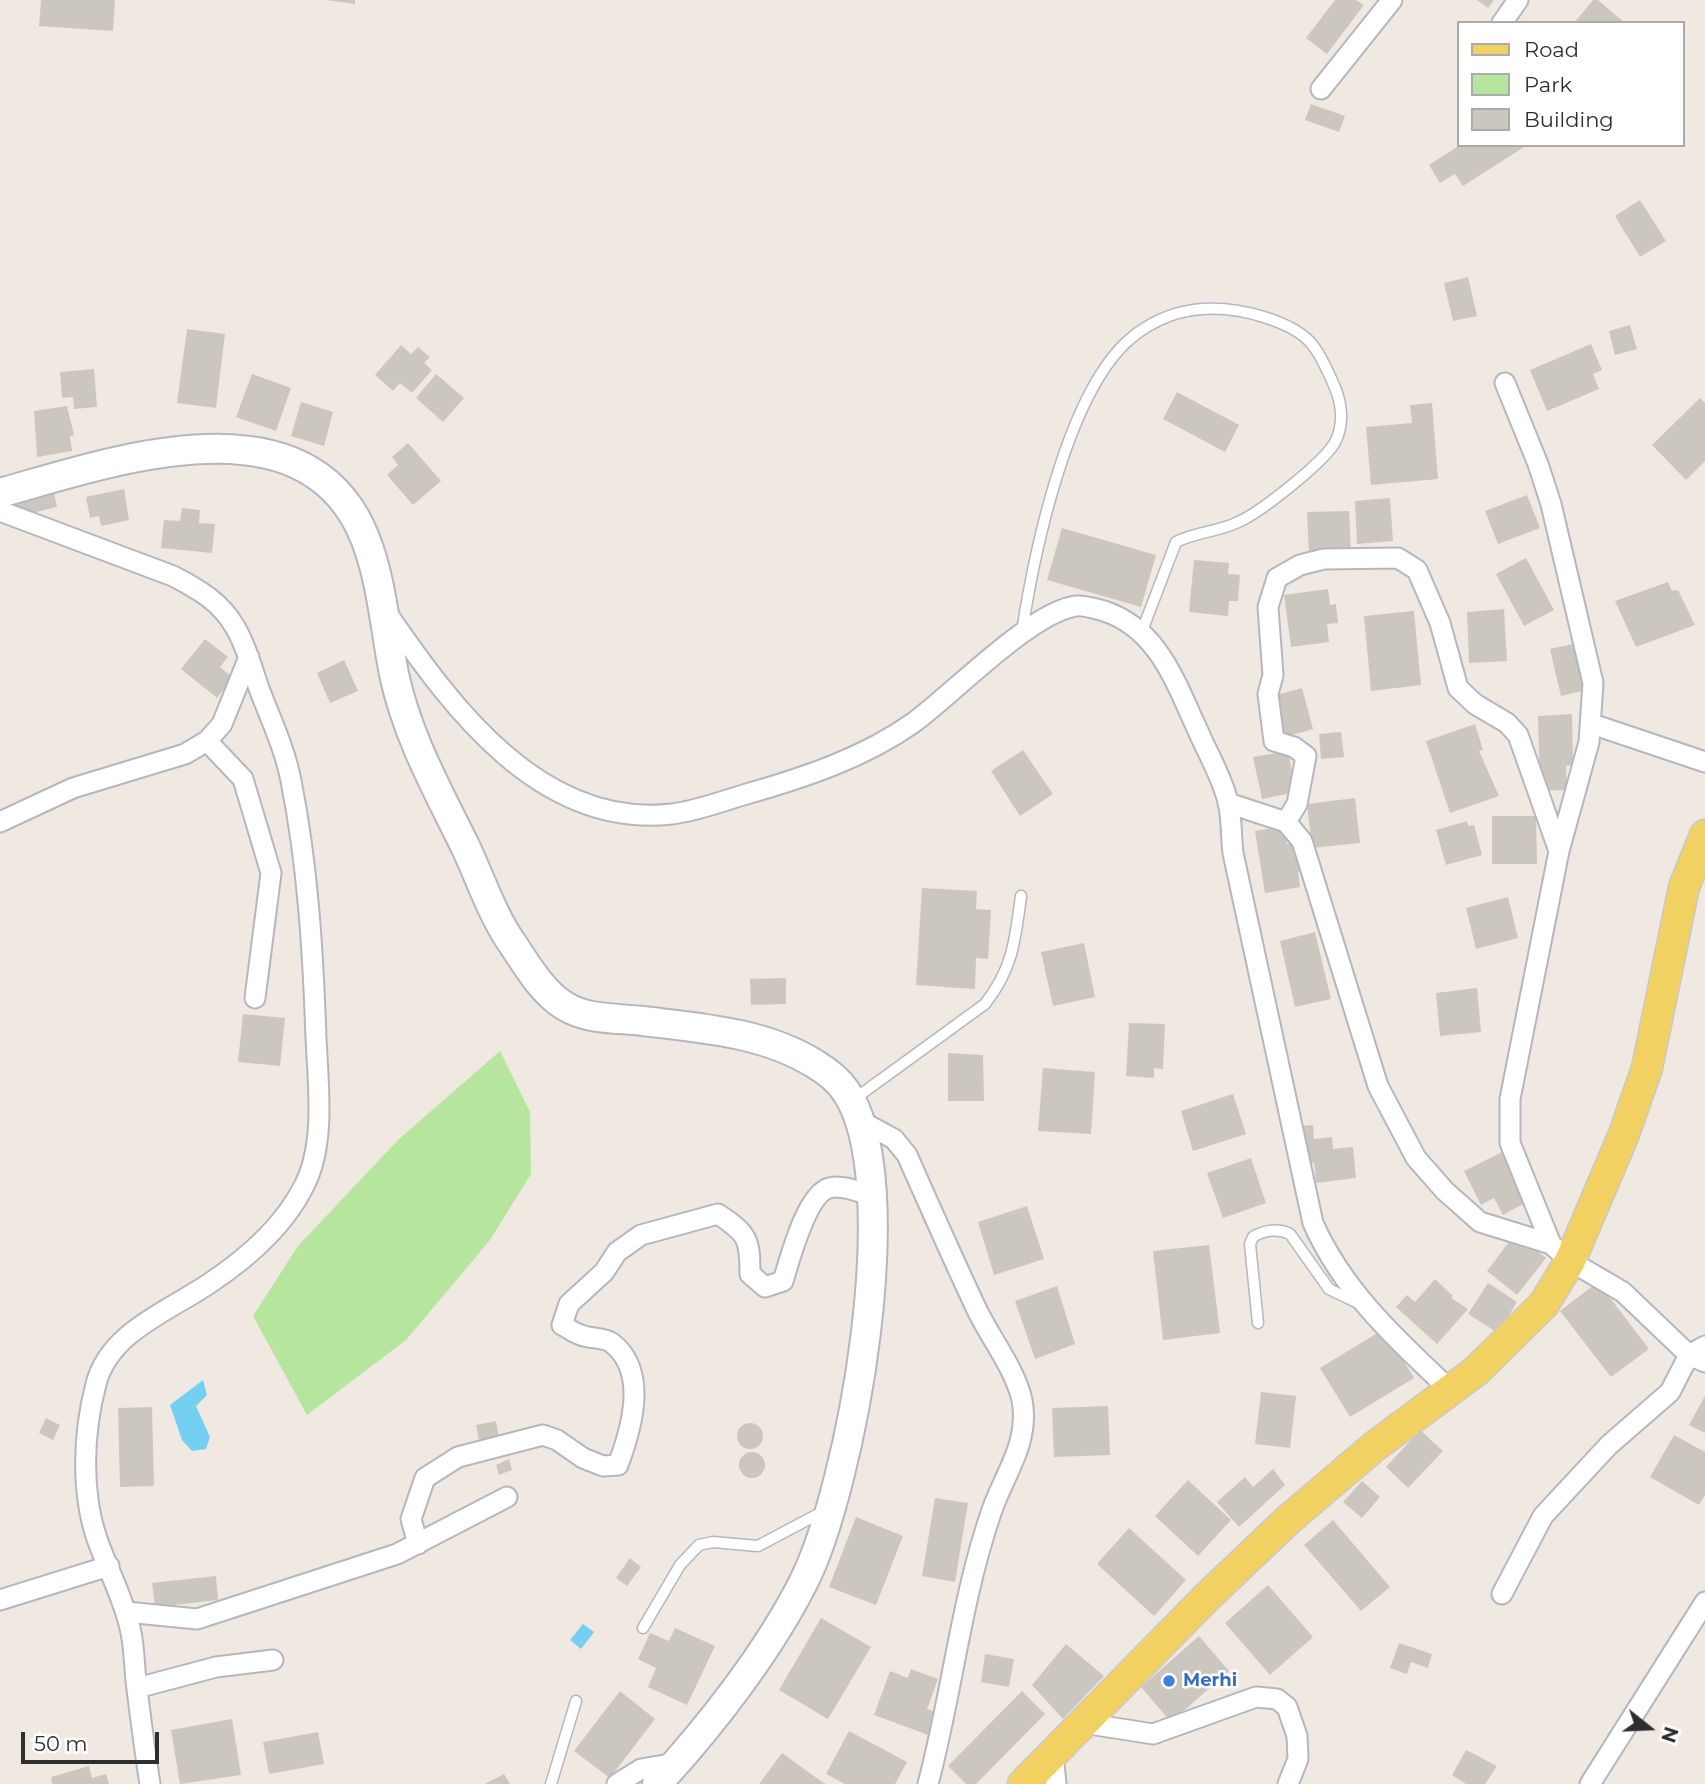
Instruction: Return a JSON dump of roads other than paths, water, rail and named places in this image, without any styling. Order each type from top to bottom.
[{"type":"main road","points":[[0,493],[147,456],[186,450],[259,452],[289,460],[320,475],[340,494],[364,537],[384,610],[395,678],[423,765],[510,941],[542,984],[566,1007],[602,1018],[714,1030],[788,1049],[819,1066],[844,1089],[869,1158],[872,1196],[866,1340],[845,1455],[804,1582],[766,1643],[695,1743],[657,1784]]},
{"type":"main road","points":[[1023,1784],[1289,1520],[1375,1446],[1476,1371],[1544,1304],[1561,1252],[1624,1134],[1647,1068],[1684,887],[1705,835]]},
{"type":"street","points":[[1321,89],[1392,0]]},
{"type":"street","points":[[1503,21],[1518,0]]},
{"type":"street","points":[[1505,383],[1538,464],[1564,557],[1593,683],[1592,724],[1559,851],[1510,1099],[1510,1143],[1517,1166],[1561,1252]]},
{"type":"street","points":[[0,511],[173,576],[200,590],[221,607],[236,627],[249,657],[291,779],[309,896],[318,1091],[314,1156],[306,1184],[290,1209],[261,1242],[213,1282],[122,1340],[108,1356],[97,1379],[90,1407],[86,1460],[92,1523],[126,1612],[150,1784]]},
{"type":"street","points":[[1286,822],[1297,804],[1306,756],[1294,747],[1274,741],[1270,723],[1268,694],[1273,675],[1268,607],[1277,578],[1300,565],[1324,559],[1398,558],[1417,570],[1440,623],[1458,688],[1475,704],[1507,723],[1518,735],[1559,851]]},
{"type":"street","points":[[384,610],[436,686],[472,727],[515,763],[559,792],[596,808],[635,815],[674,814],[783,783],[856,755],[914,722],[1021,635],[1049,617],[1076,606],[1125,618],[1142,631],[1157,649],[1219,774],[1228,803],[1233,853],[1310,1213],[1327,1255],[1370,1311],[1449,1389]]},
{"type":"street","points":[[0,822],[74,788],[185,754],[208,741],[222,724],[249,657]]},
{"type":"street","points":[[1592,724],[1705,761]]},
{"type":"street","points":[[208,741],[243,779],[271,873],[255,998]]},
{"type":"street","points":[[1228,803],[1286,822],[1301,841],[1378,1086],[1416,1158],[1445,1191],[1480,1222],[1561,1252],[1623,1292],[1700,1354],[1670,1392],[1609,1445],[1543,1516],[1502,1594]]},
{"type":"street","points":[[854,1111],[894,1139],[907,1155],[976,1307],[1016,1381],[1024,1419],[1022,1440],[992,1510],[960,1633],[944,1723],[928,1784]]},
{"type":"street","points":[[418,1544],[411,1519],[425,1478],[458,1457],[543,1435],[557,1440],[583,1458],[603,1466],[618,1465],[631,1429],[635,1393],[624,1358],[611,1342],[582,1336],[562,1325],[569,1304],[604,1272],[617,1252],[641,1235],[718,1214],[742,1230],[750,1245],[750,1274],[765,1287],[783,1281],[811,1200],[829,1188],[853,1190],[872,1196]]},
{"type":"street","points":[[126,1612],[197,1619],[329,1578],[418,1544],[507,1497]]},
{"type":"street","points":[[0,1600],[109,1566]]},
{"type":"street","points":[[1590,1784],[1705,1602]]},
{"type":"street","points":[[137,1688],[216,1667],[273,1660]]},
{"type":"street","points":[[1083,1723],[1153,1734],[1256,1697],[1277,1699],[1287,1707],[1297,1736],[1298,1759],[1288,1784]]},
{"type":"street","points":[[1054,1754],[1056,1784]]},
{"type":"street","points":[[617,1784],[641,1769],[676,1763]]},
{"type":"lane","points":[[1021,635],[1031,572],[1067,448],[1109,362],[1128,340],[1152,322],[1178,312],[1203,307],[1245,311],[1282,322],[1309,341],[1325,366],[1337,392],[1342,414],[1340,431],[1333,445],[1315,464],[1258,510],[1238,523],[1187,536],[1176,542],[1142,631]]},
{"type":"lane","points":[[854,1111],[985,1004],[1001,983],[1012,959],[1021,896]]},
{"type":"lane","points":[[1258,1323],[1250,1244],[1253,1237],[1267,1231],[1282,1230],[1290,1234],[1329,1289],[1370,1311]]},
{"type":"lane","points":[[643,1628],[680,1565],[699,1545],[713,1542],[758,1546],[830,1507]]},
{"type":"lane","points":[[551,1784],[576,1701]]},
{"type":"water","points":[[203,1380],[207,1395],[196,1406],[210,1437],[206,1449],[192,1451],[182,1440],[170,1405]]},
{"type":"water","points":[[583,1624],[594,1632],[581,1649],[570,1640]]},
{"type":"place","name":"Merhi","points":[[1169,1681]]}]
